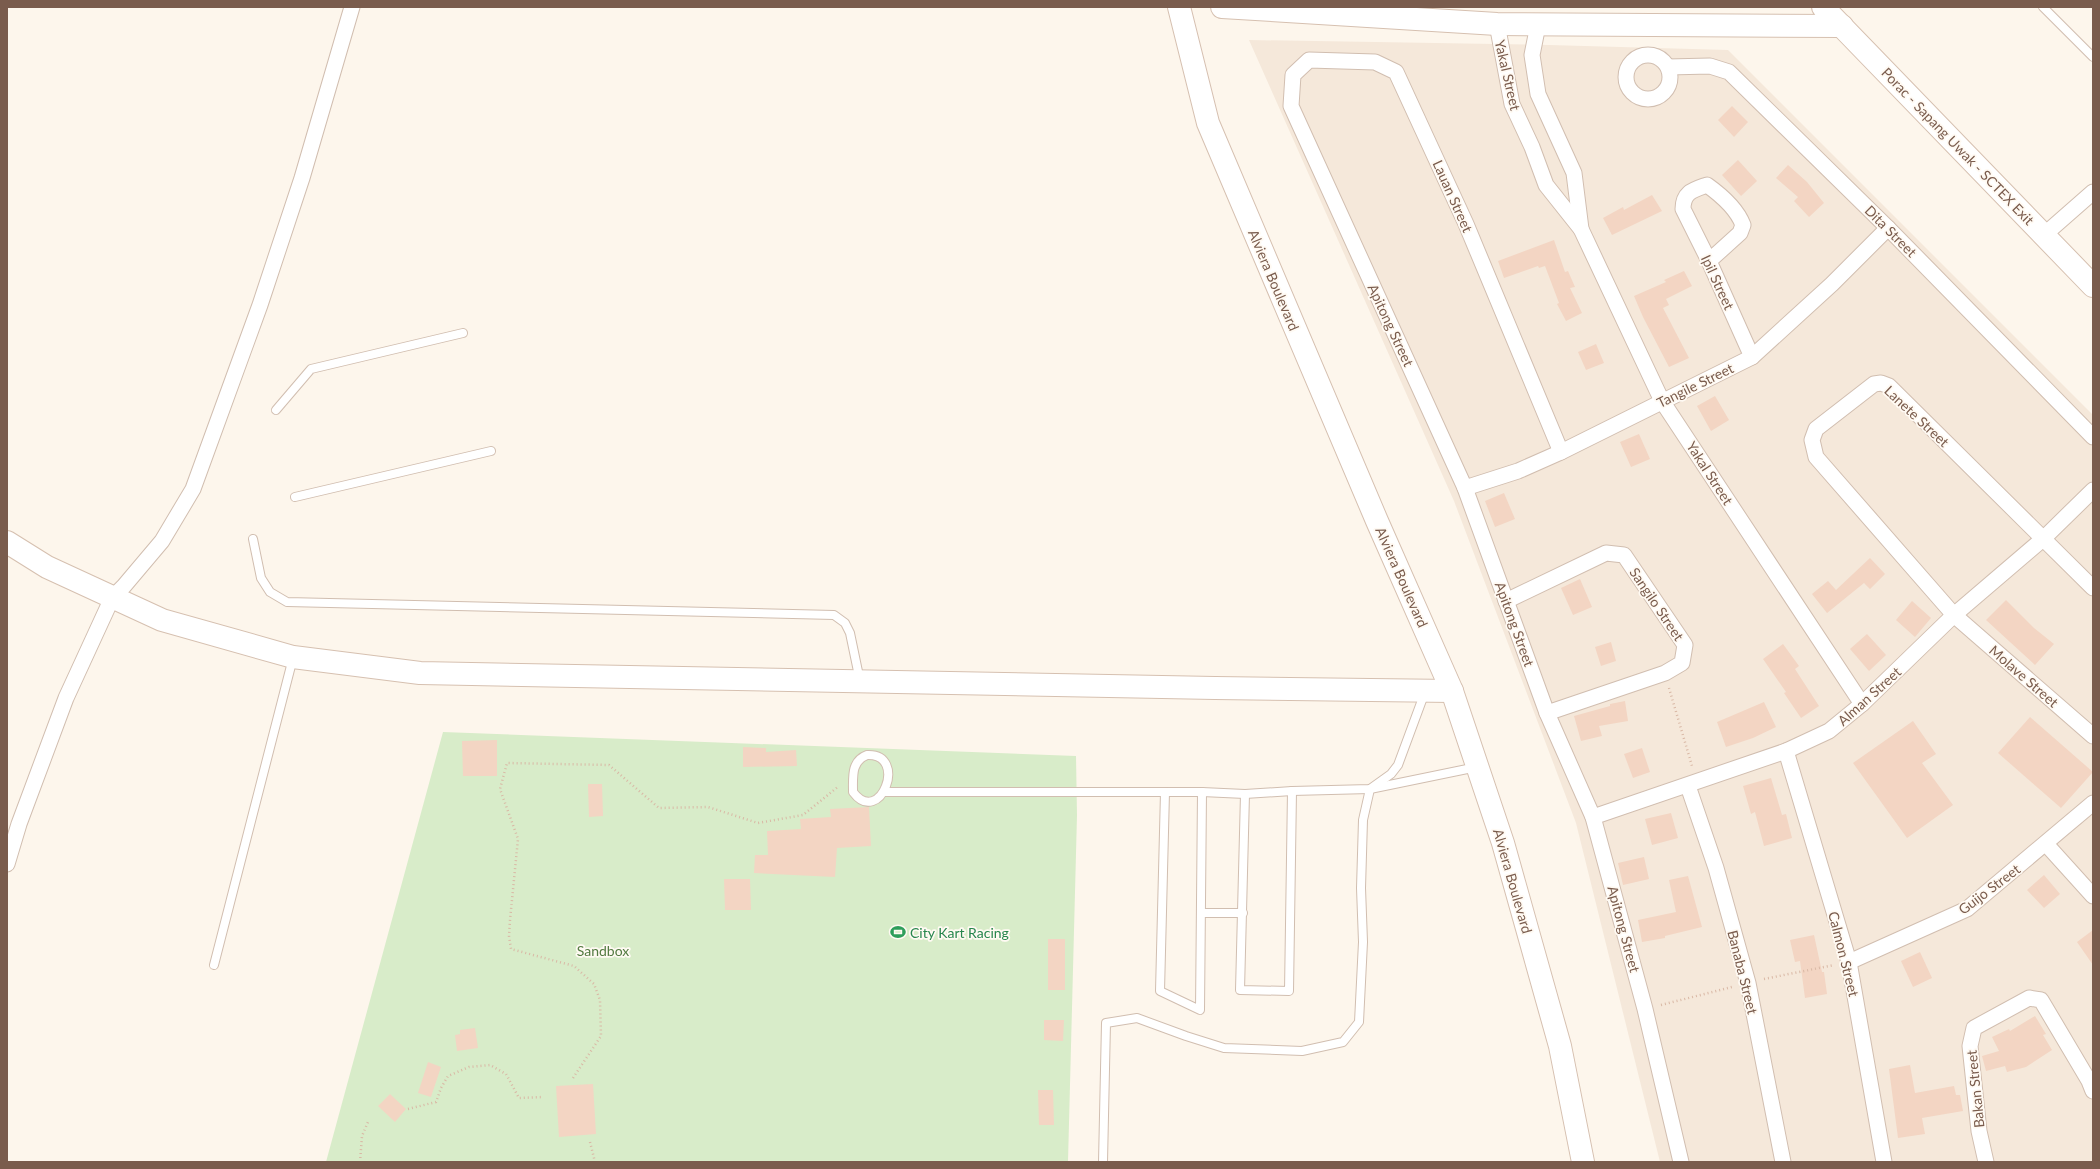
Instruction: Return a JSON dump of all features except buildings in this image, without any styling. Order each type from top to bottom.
[{"type":"street","points":[[7,864],[19,824],[66,698],[112,598],[162,541],[193,489],[260,305],[302,178],[352,7]]},
{"type":"street","name":"Alviera Boulevard","points":[[1179,7],[1208,123],[1377,522],[1452,691],[1503,843],[1560,1046],[1583,1162]]},
{"type":"street","points":[[1222,7],[1400,13],[1497,24],[1842,26]]},
{"type":"street","name":"Porac - Sapang Uwak - SCTEX Exit","points":[[1824,7],[2093,286]]},
{"type":"street","name":"Yakal Street","points":[[1497,24],[1512,104],[1532,147],[1546,185],[1581,229],[1662,401],[1862,704]]},
{"type":"street","name":"Yakal Street","points":[[1538,25],[1532,54],[1538,94],[1574,173],[1581,229]]},
{"type":"street","name":"Lauan Street","points":[[1291,106],[1293,75],[1309,60],[1375,62],[1396,72],[1466,224],[1561,452]]},
{"type":"street","name":"Dita Street","points":[[1668,68],[1710,66],[1729,72],[1888,228],[2093,437]]},
{"type":"street","name":"Apitong Street","points":[[1291,106],[1465,488],[1547,713],[1593,817],[1646,1009],[1681,1162]]},
{"type":"street","points":[[1532,147],[1557,136]]},
{"type":"street","name":"Ipil Street","points":[[1709,261],[1740,233],[1743,225],[1740,216],[1714,190],[1707,186],[1689,191],[1683,200],[1683,209],[1709,261],[1752,357]]},
{"type":"street","points":[[2044,235],[2093,192]]},
{"type":"street","name":"Tangile Street","points":[[1465,488],[1518,471],[1561,452],[1752,357],[1832,284],[1888,228]]},
{"type":"street","name":"Lanete Street","points":[[1954,615],[1816,457],[1812,440],[1816,429],[1874,384],[1885,384],[2044,538],[2093,588]]},
{"type":"street","name":"Alman Street","points":[[1593,817],[1688,786],[1786,750],[1829,731],[1862,704],[1954,615],[2044,538],[2093,490]]},
{"type":"street","points":[[7,542],[47,567],[162,620],[293,657],[420,673],[1425,692],[1452,691]]},
{"type":"street","name":"Sangilo Street","points":[[1506,602],[1606,552],[1624,555],[1685,645],[1682,663],[1665,673],[1547,713]]},
{"type":"street","name":"Molave Street","points":[[1954,615],[2093,736]]},
{"type":"street","name":"Calmon Street","points":[[1786,750],[1849,962],[1884,1162]]},
{"type":"street","name":"Banaba Street","points":[[1688,786],[1716,868],[1748,983],[1783,1162]]},
{"type":"street","name":"Guijo Street","points":[[1849,962],[1966,909],[2046,844],[2093,803]]},
{"type":"street","points":[[2046,844],[2093,896]]},
{"type":"street","name":"Bakan Street","points":[[1986,1162],[1979,1131],[1970,1046],[1974,1028],[2029,998],[2041,1000],[2089,1081],[2093,1091]]},
{"type":"lane","points":[[2043,7],[2093,57]]},
{"type":"lane","points":[[276,410],[311,369],[463,334]]},
{"type":"lane","points":[[295,497],[491,451]]},
{"type":"lane","points":[[253,539],[261,578],[270,592],[287,602],[834,615],[845,623],[850,633],[860,682]]},
{"type":"lane","points":[[214,965],[293,657]]},
{"type":"lane","points":[[1103,1162],[1106,1023],[1137,1018],[1224,1048],[1302,1051],[1343,1042],[1359,1022],[1363,942],[1361,888],[1363,820],[1370,789],[1391,774],[1398,765],[1425,692]]},
{"type":"lane","points":[[867,755],[878,757],[883,760],[888,769],[884,792],[881,796],[872,801],[861,799],[853,792],[854,775],[855,765],[858,760],[867,755]]},
{"type":"lane","points":[[884,792],[1202,792],[1245,794],[1370,789],[1477,767]]},
{"type":"lane","points":[[1245,794],[1240,990],[1289,991],[1292,791]]},
{"type":"lane","points":[[1164,792],[1160,991],[1200,1010],[1202,792]]},
{"type":"lane","points":[[1201,913],[1242,913]]},
{"type":"path","points":[[1665,673],[1693,768],[1688,786]]},
{"type":"path","points":[[573,1078],[601,1036],[600,1000],[594,984],[574,966],[511,949],[509,936],[510,920],[518,839],[500,789],[507,763],[610,765],[659,808],[708,807],[758,823],[803,815],[854,775]]},
{"type":"path","points":[[408,1110],[436,1102],[441,1088],[448,1076],[469,1067],[490,1064],[506,1074],[519,1098],[543,1097]]},
{"type":"path","points":[[360,1162],[362,1136],[368,1122]]},
{"type":"path","points":[[590,1142],[595,1162]]},
{"type":"shaded area","points":[[1249,40],[1549,45],[1728,50],[2093,415],[2093,1162],[1660,1162],[1576,823],[1454,501]]},
{"type":"green space","name":"Sandbox","points":[[443,732],[1076,756],[1077,815],[1068,1162],[326,1162]]},
{"type":"place","name":"City Kart Racing","points":[[898,932]]}]
